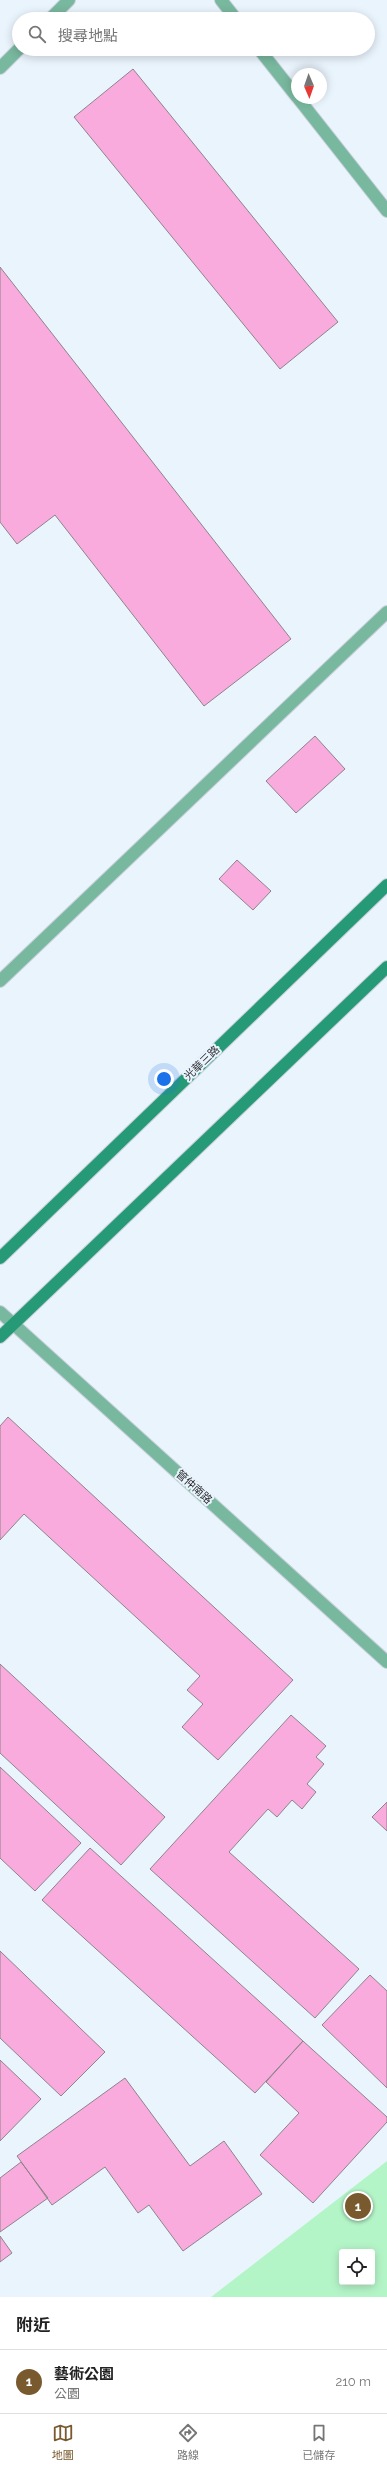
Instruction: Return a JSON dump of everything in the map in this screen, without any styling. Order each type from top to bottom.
[{"type":"street","points":[[57,12],[69,0]]},
{"type":"street","points":[[221,0],[230,12]]},
{"type":"street","points":[[0,68],[12,56]]},
{"type":"street","points":[[265,56],[291,88]]},
{"type":"street","points":[[303,104],[387,211]]},
{"type":"street","points":[[0,980],[387,612]]},
{"type":"street","name":"光華三路","points":[[0,1258],[387,885]]},
{"type":"street","points":[[0,1337],[387,967]]},
{"type":"street","name":"管仲南路","points":[[0,1312],[387,1662]]},
{"type":"green space","points":[[387,2161],[387,2297],[211,2297]]},
{"type":"building","points":[[133,69],[338,322],[280,369],[74,117]]},
{"type":"building","points":[[0,267],[291,639],[204,706],[55,515],[17,544],[0,522]]},
{"type":"building","points":[[315,736],[345,769],[296,813],[266,781]]},
{"type":"building","points":[[237,860],[271,891],[253,910],[219,879]]},
{"type":"building","points":[[8,1417],[293,1680],[218,1760],[182,1727],[203,1704],[187,1690],[200,1676],[24,1514],[0,1540],[0,1426]]},
{"type":"building","points":[[0,1664],[165,1817],[121,1865],[0,1753]]},
{"type":"building","points":[[291,1715],[326,1746],[316,1757],[324,1764],[307,1784],[316,1792],[302,1809],[292,1800],[277,1817],[268,1809],[229,1852],[359,1969],[315,2018],[150,1869]]},
{"type":"building","points":[[0,1767],[81,1843],[35,1891],[0,1858]]},
{"type":"building","points":[[387,1802],[387,1831],[372,1817]]},
{"type":"building","points":[[90,1848],[303,2041],[255,2093],[42,1900]]},
{"type":"building","points":[[0,1951],[105,2052],[61,2096],[0,2038]]},
{"type":"building","points":[[370,1975],[387,1991],[387,2088],[322,2025]]},
{"type":"building","points":[[303,2041],[387,2117],[387,2122],[313,2203],[260,2155],[299,2113],[266,2082]]},
{"type":"building","points":[[0,2060],[41,2099],[0,2141]]},
{"type":"building","points":[[125,2078],[190,2166],[224,2141],[262,2194],[183,2251],[149,2205],[138,2213],[105,2167],[52,2205],[17,2156]]},
{"type":"building","points":[[21,2162],[48,2198],[0,2232],[0,2178]]},
{"type":"building","points":[[0,2236],[12,2253],[0,2262]]},
{"type":"place","name":"藝術公園","points":[[358,2206]]}]
